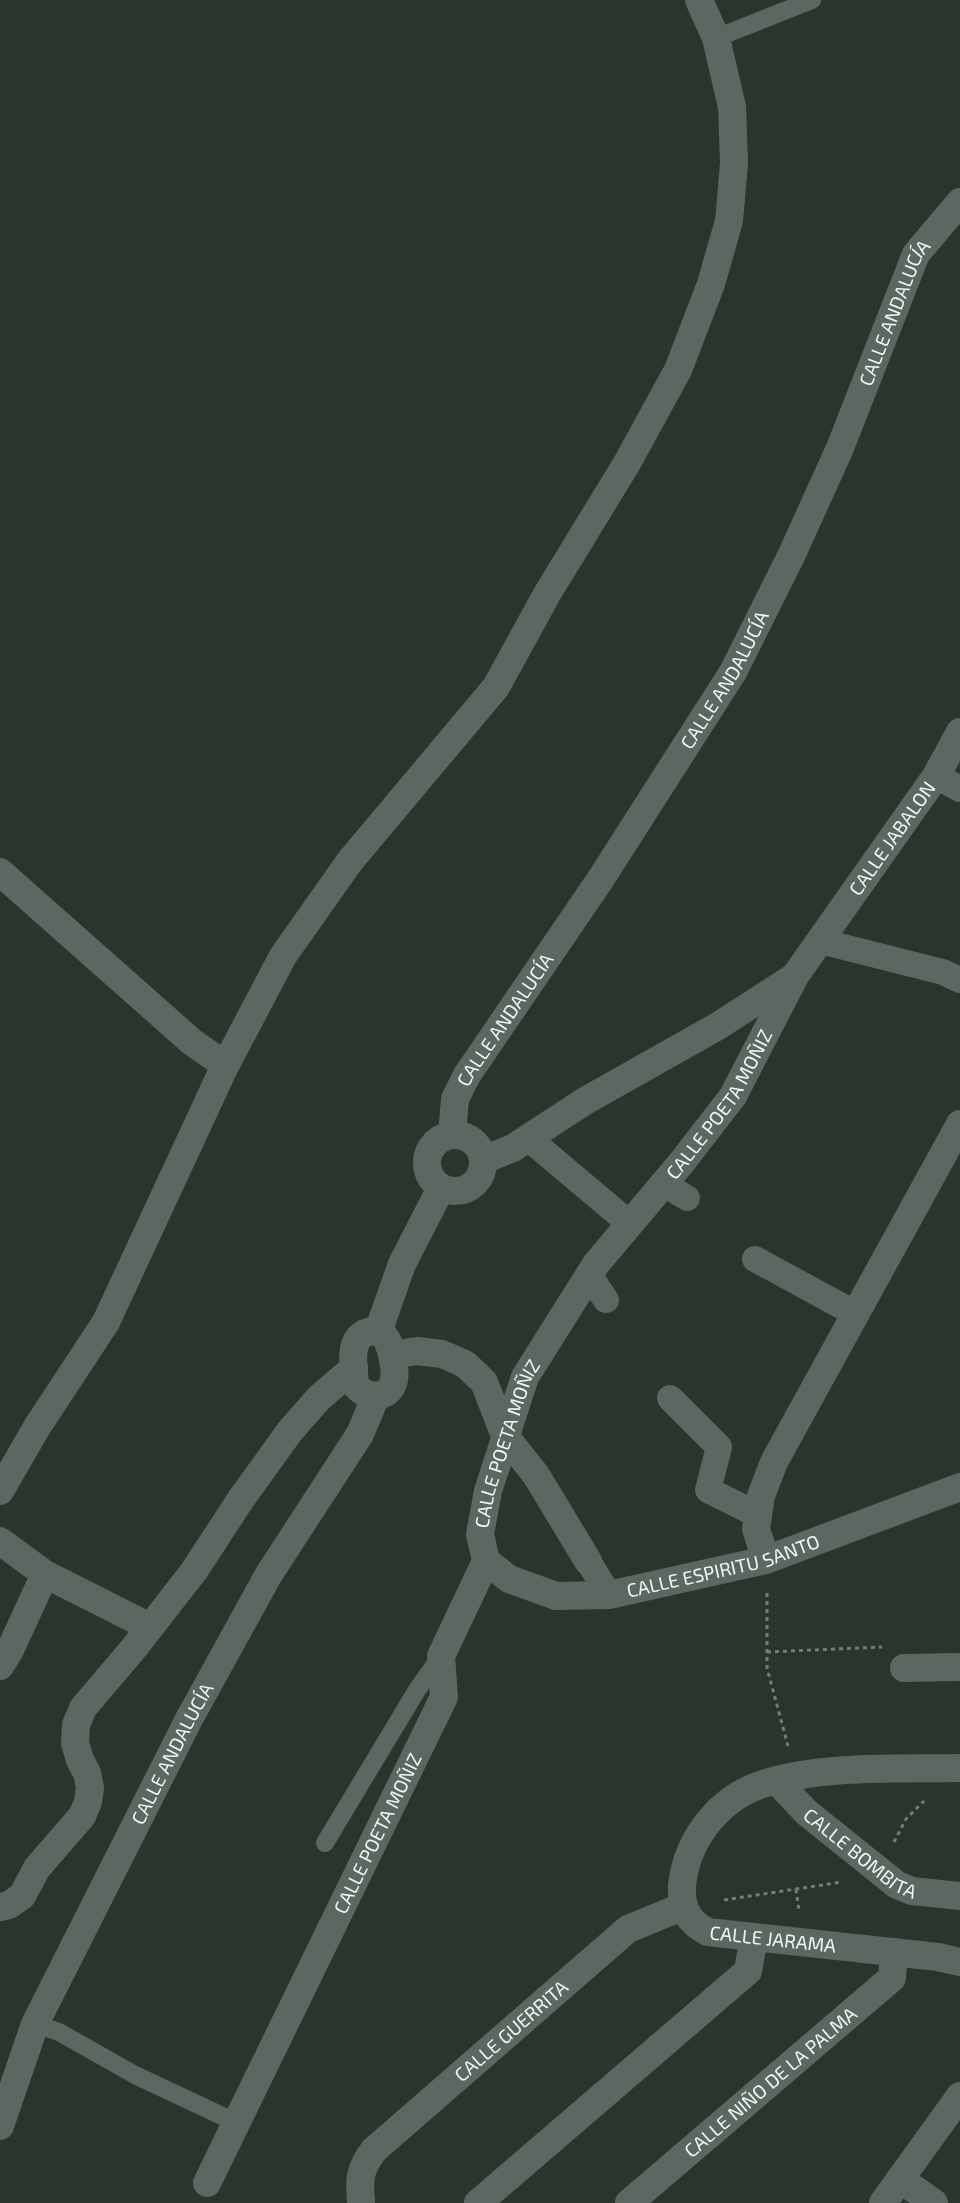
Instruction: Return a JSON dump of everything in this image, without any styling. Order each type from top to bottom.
[{"type":"street","points":[[0,1491],[37,1427],[106,1322],[225,1065],[283,956],[350,861],[496,687],[547,594],[627,463],[678,370],[711,284],[729,221],[734,163],[732,108],[716,38],[699,0]]},
{"type":"street","name":"CALLE ANDALUCÍA","points":[[452,1135],[455,1099],[467,1075],[600,880],[733,672],[792,554],[840,448],[916,254],[960,202]]},
{"type":"street","name":"CALLE JABALON","points":[[820,940],[936,776],[960,732]]},
{"type":"street","points":[[936,776],[960,789]]},
{"type":"street","points":[[0,872],[192,1042],[225,1065]]},
{"type":"street","points":[[820,940],[943,972],[960,980]]},
{"type":"street","name":"CALLE POETA MOÑIZ","points":[[486,1560],[480,1534],[488,1491],[525,1378],[596,1264],[664,1184],[733,1096],[796,976],[820,940]]},
{"type":"street","points":[[483,1160],[513,1148],[585,1102],[718,1026],[796,976]]},
{"type":"street","points":[[766,1560],[756,1529],[760,1496],[774,1462],[960,1124]]},
{"type":"street","points":[[452,1135],[463,1136],[472,1141],[480,1150],[483,1160],[482,1171],[477,1181],[468,1188],[458,1191],[442,1188],[430,1176],[426,1166],[428,1155],[433,1145],[441,1138],[452,1135]]},
{"type":"street","points":[[528,1138],[630,1224]]},
{"type":"street","points":[[664,1184],[687,1198]]},
{"type":"street","points":[[378,1332],[402,1264],[442,1188]]},
{"type":"street","points":[[754,1259],[856,1314]]},
{"type":"street","points":[[589,1276],[606,1300]]},
{"type":"street","points":[[366,1332],[378,1332],[388,1340],[392,1355],[394,1379],[392,1385],[383,1394],[376,1396],[370,1396],[359,1390],[355,1384],[353,1353],[356,1340],[366,1332]]},
{"type":"street","points":[[392,1355],[417,1351],[442,1354],[465,1364],[484,1382],[505,1436],[536,1476],[609,1594]]},
{"type":"street","points":[[0,1907],[9,1905],[22,1896],[37,1868],[82,1816],[88,1802],[90,1788],[87,1773],[80,1760],[75,1743],[76,1725],[83,1708],[194,1571],[241,1499],[290,1431],[319,1398],[354,1368]]},
{"type":"street","name":"CALLE ANDALUCÍA","points":[[0,2126],[34,2024],[189,1719],[269,1574],[360,1434],[376,1396]]},
{"type":"street","points":[[670,1398],[719,1447],[708,1490],[758,1515]]},
{"type":"street","name":"CALLE ESPIRITU SANTO","points":[[486,1560],[509,1579],[556,1596],[609,1594],[766,1560],[960,1487]]},
{"type":"street","points":[[0,1541],[45,1574],[150,1627]]},
{"type":"street","points":[[440,1656],[486,1560]]},
{"type":"street","points":[[0,1666],[10,1650],[45,1574]]},
{"type":"street","name":"CALLE POETA MOÑIZ","points":[[207,2183],[444,1697],[440,1656]]},
{"type":"street","points":[[904,1668],[960,1667]]},
{"type":"street","name":"CALLE JARAMA","points":[[960,1768],[860,1770],[786,1778],[762,1784],[729,1802],[703,1827],[691,1851],[680,1893],[690,1919],[698,1927],[708,1932],[938,1957],[960,1962]]},
{"type":"street","name":"CALLE BOMBITA","points":[[786,1778],[806,1812],[897,1885],[912,1891],[960,1896]]},
{"type":"street","name":"CALLE GUERRITA","points":[[360,2191],[364,2164],[374,2150],[628,1929],[684,1906]]},
{"type":"street","points":[[478,2203],[748,1971],[754,1937]]},
{"type":"street","name":"CALLE NIÑO DE LA PALMA","points":[[629,2203],[892,1978],[894,1952]]},
{"type":"street","points":[[883,2203],[960,2097]]},
{"type":"street","points":[[900,2179],[934,2203]]},
{"type":"lane","points":[[716,38],[812,0]]},
{"type":"lane","points":[[325,1843],[417,1690],[440,1656]]},
{"type":"lane","points":[[34,2024],[59,2032],[135,2074],[237,2123]]},
{"type":"path","points":[[766,1560],[767,1668],[786,1778]]},
{"type":"path","points":[[767,1652],[896,1646],[904,1668]]},
{"type":"path","points":[[684,1906],[885,1876],[891,1847],[906,1820],[925,1800],[922,1769]]}]
